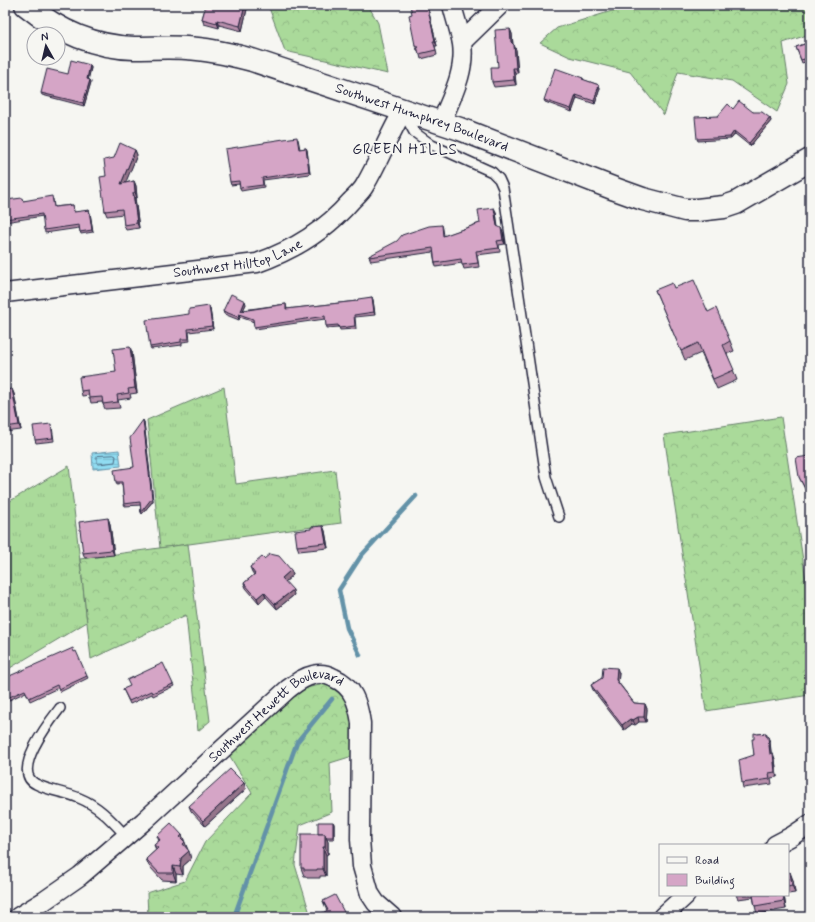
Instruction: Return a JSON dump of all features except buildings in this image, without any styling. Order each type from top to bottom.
[{"type":"main road","name":"Southwest Humphrey Boulevard","points":[[26,5],[58,28],[94,43],[121,47],[185,48],[224,53],[252,60],[441,123],[643,199],[685,210],[710,210],[736,203],[810,160]]},
{"type":"street","points":[[441,123],[460,75],[463,55],[462,42],[452,5]]},
{"type":"street","points":[[462,42],[500,5]]},
{"type":"street","name":"Southwest Hilltop Lane","points":[[5,293],[257,263],[278,256],[312,237],[343,210],[364,187],[402,111]]},
{"type":"street","name":"Southwest Hewett Boulevard","points":[[18,917],[80,876],[288,689],[305,678],[313,675],[325,674],[337,679],[349,688],[354,695],[359,710],[361,723],[360,839],[362,866],[370,894],[376,903],[392,917]]},
{"type":"street","points":[[777,844],[810,824]]},
{"type":"street","points":[[662,917],[685,896]]},
{"type":"lane","points":[[402,111],[414,132],[432,145],[492,172],[499,179],[503,188],[546,478],[559,517]]},
{"type":"lane","points":[[60,708],[42,732],[29,758],[26,768],[28,776],[34,784],[80,798],[90,803],[101,810],[126,836]]},
{"type":"green space","points":[[268,5],[368,5],[378,23],[388,74],[285,51]]},
{"type":"green space","points":[[628,5],[810,5],[810,34],[783,43],[789,84],[777,112],[732,81],[678,72],[664,115],[630,72],[570,57],[540,43],[557,28]]},
{"type":"green space","points":[[224,387],[236,484],[335,470],[341,523],[160,548],[147,420]]},
{"type":"green space","points":[[781,417],[810,606],[810,695],[706,711],[664,435]]},
{"type":"green space","points":[[69,466],[87,622],[5,671],[5,504]]},
{"type":"green space","points":[[188,544],[210,721],[198,731],[186,615],[91,659],[80,559]]},
{"type":"green space","points":[[329,683],[354,708],[356,755],[330,763],[332,812],[300,825],[295,865],[311,917],[148,917],[147,893],[185,881],[205,842],[252,793],[228,753],[301,689]]},
{"type":"water","points":[[119,450],[121,466],[93,469],[92,453]]},
{"type":"waterway","points":[[360,655],[347,628],[339,590],[361,556],[416,496]]},
{"type":"waterway","points":[[234,917],[297,742],[332,699]]},
{"type":"district","name":"GREEN HILLS","points":[[405,150]]}]
